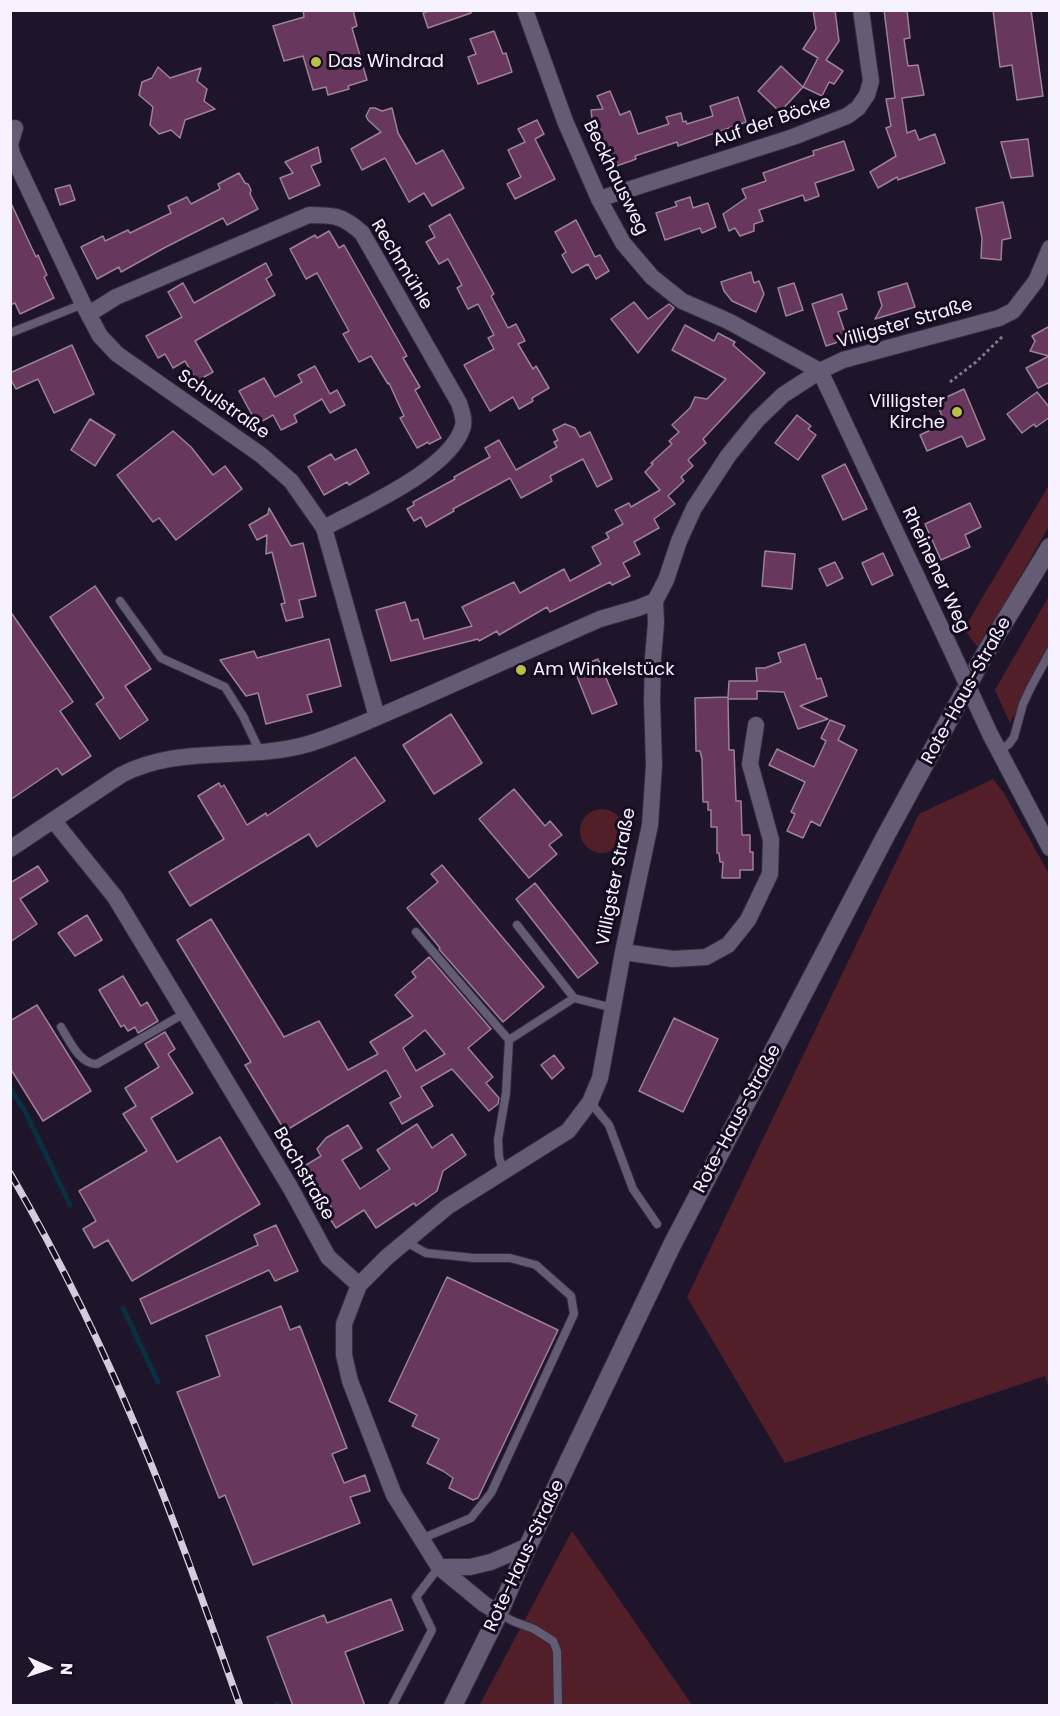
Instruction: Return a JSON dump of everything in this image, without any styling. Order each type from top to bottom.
[{"type":"main road","name":"Rote-Haus-Straße","points":[[453,1706],[672,1245],[885,837],[986,652],[1050,547]]},
{"type":"street","name":"Beckhausweg","points":[[525,10],[566,121],[599,199],[622,243],[652,277],[682,301],[728,321],[820,371]]},
{"type":"street","name":"Auf der Böcke","points":[[599,199],[793,137],[846,116],[858,108],[867,95],[871,81],[861,10]]},
{"type":"street","name":"Schulstraße","points":[[12,138],[12,154],[100,336],[117,354],[261,455],[291,481],[324,528],[377,717]]},
{"type":"street","name":"Rechmühle","points":[[86,309],[309,215],[330,215],[348,220],[368,242],[459,403],[464,423],[458,439],[441,458],[411,481],[324,528]]},
{"type":"street","name":"Villigster Straße","points":[[359,1285],[387,1257],[447,1207],[568,1131],[591,1102],[600,1078],[623,952],[650,825],[654,765],[652,700],[655,600],[666,580],[679,541],[694,508],[729,456],[757,420],[783,395],[820,371],[843,360],[999,318],[1013,312],[1036,281],[1050,248]]},
{"type":"street","name":"Rheinener Weg","points":[[820,371],[990,734],[1050,848]]},
{"type":"street","points":[[10,849],[121,775],[152,761],[182,756],[260,752],[307,744],[377,717],[600,620],[655,600]]},
{"type":"street","points":[[623,952],[673,959],[706,957],[728,945],[748,920],[770,874],[771,840],[750,764],[756,725]]},
{"type":"street","name":"Bachstraße","points":[[53,819],[115,897],[290,1187],[328,1257],[359,1285]]},
{"type":"street","points":[[359,1285],[344,1324],[344,1355],[350,1381],[394,1495],[439,1567],[484,1604],[499,1613]]},
{"type":"street","points":[[439,1567],[470,1567],[490,1562],[528,1546]]},
{"type":"lane","points":[[10,333],[86,309]]},
{"type":"lane","points":[[120,601],[160,658],[225,687],[243,716],[260,752]]},
{"type":"lane","points":[[999,751],[1014,737],[1027,696],[1050,652]]},
{"type":"lane","points":[[517,925],[574,998],[613,1008]]},
{"type":"lane","points":[[416,932],[510,1040],[506,1093],[498,1140],[499,1157],[506,1169]]},
{"type":"lane","points":[[510,1040],[574,998]]},
{"type":"lane","points":[[61,1027],[81,1058],[92,1065],[185,1013]]},
{"type":"lane","points":[[591,1102],[609,1125],[633,1190],[657,1224]]},
{"type":"lane","points":[[406,1242],[426,1253],[474,1258],[510,1258],[536,1265],[571,1296],[574,1314],[491,1493],[471,1518],[421,1539]]},
{"type":"lane","points":[[392,1706],[432,1630],[416,1597],[439,1567]]},
{"type":"lane","points":[[499,1613],[534,1629],[553,1641],[557,1651],[558,1706]]},
{"type":"path","points":[[950,382],[976,362],[1010,330]]},
{"type":"shaded area","points":[[1049,485],[1049,526],[979,649],[964,629]]},
{"type":"shaded area","points":[[1049,596],[1049,650],[1010,723],[995,690]]},
{"type":"shaded area","points":[[993,779],[1004,793],[1049,874],[1049,1388],[1045,1376],[785,1463],[687,1297],[919,814]]},
{"type":"shaded area","points":[[602,809],[611,810],[618,815],[623,822],[623,840],[618,847],[611,852],[602,853],[593,852],[586,847],[581,840],[580,831],[581,822],[586,815],[593,810]]},
{"type":"shaded area","points":[[572,1531],[692,1705],[479,1706]]},
{"type":"building","points":[[303,10],[353,10],[357,26],[352,28],[367,80],[348,86],[349,89],[328,95],[326,87],[313,90],[303,56],[284,61],[273,26],[304,17]]},
{"type":"building","points":[[432,10],[471,10],[471,13],[428,28],[423,13]]},
{"type":"building","points":[[813,10],[835,10],[839,41],[826,60],[843,71],[834,84],[829,82],[822,96],[803,87],[818,58],[803,49],[816,29]]},
{"type":"building","points":[[884,10],[907,10],[910,38],[904,39],[908,66],[918,65],[924,95],[902,98],[907,133],[915,130],[919,140],[935,134],[945,163],[898,180],[897,177],[878,188],[870,172],[896,156],[886,128],[891,126],[886,99],[895,98]]},
{"type":"building","points":[[993,10],[1031,10],[1043,96],[1017,100],[1012,65],[1000,67]]},
{"type":"building","points":[[494,31],[503,54],[506,53],[512,72],[478,84],[468,57],[476,54],[470,39]]},
{"type":"building","points":[[781,66],[803,87],[780,112],[758,91]]},
{"type":"building","points":[[158,67],[170,78],[201,68],[197,81],[207,89],[204,101],[215,109],[185,120],[180,138],[171,130],[159,134],[150,125],[153,107],[139,95],[142,82],[152,78]]},
{"type":"building","points":[[610,91],[620,115],[630,111],[638,134],[669,124],[666,117],[681,113],[683,122],[686,121],[687,124],[713,116],[710,106],[738,97],[746,122],[678,146],[677,142],[635,156],[636,159],[611,168],[603,145],[598,144],[589,120],[592,119],[591,110],[603,109],[597,96]]},
{"type":"building","points":[[370,108],[382,111],[392,108],[398,133],[416,164],[443,150],[464,188],[432,206],[424,193],[409,202],[385,158],[362,170],[351,149],[381,132],[366,116]]},
{"type":"building","points":[[537,120],[544,134],[535,139],[555,179],[515,199],[507,184],[521,177],[508,150],[525,142],[518,129]]},
{"type":"building","points":[[1028,139],[1033,176],[1011,178],[1001,142]]},
{"type":"building","points":[[844,141],[854,170],[815,183],[819,196],[805,201],[803,195],[759,210],[763,221],[754,224],[754,231],[740,236],[735,228],[729,231],[723,214],[746,198],[742,189],[766,181],[763,173],[814,155],[813,151]]},
{"type":"building","points":[[318,147],[321,162],[311,166],[320,185],[289,199],[280,178],[293,173],[285,162]]},
{"type":"building","points":[[239,173],[248,184],[250,194],[258,209],[227,225],[223,218],[121,272],[119,267],[97,279],[81,247],[103,236],[105,241],[128,230],[130,233],[171,213],[168,206],[187,197],[191,204],[220,189],[218,184]]},
{"type":"building","points":[[70,185],[75,200],[60,205],[55,189]]},
{"type":"building","points":[[690,197],[693,208],[708,203],[716,227],[702,233],[700,228],[665,240],[656,213],[677,206],[675,202]]},
{"type":"building","points":[[10,201],[36,257],[38,255],[47,275],[44,277],[54,298],[20,314],[15,303],[10,305]]},
{"type":"building","points":[[1003,202],[1011,238],[1002,240],[1001,260],[981,258],[982,238],[976,208]]},
{"type":"building","points":[[450,214],[494,294],[491,296],[508,328],[516,324],[525,341],[518,344],[533,369],[536,366],[549,388],[519,409],[513,397],[490,411],[464,365],[494,349],[488,338],[494,335],[478,304],[468,309],[457,288],[462,285],[448,259],[439,264],[426,242],[435,237],[429,226]]},
{"type":"building","points":[[576,220],[595,257],[600,255],[609,271],[596,279],[588,264],[572,273],[562,255],[566,252],[555,232]]},
{"type":"building","points":[[329,231],[339,248],[344,245],[407,356],[403,358],[420,387],[415,390],[441,438],[417,448],[400,418],[404,416],[389,383],[371,356],[359,362],[343,334],[349,331],[317,273],[306,279],[290,249],[315,235],[317,238]]},
{"type":"building","points":[[266,263],[272,275],[266,279],[275,295],[195,341],[213,372],[197,381],[185,361],[173,368],[165,354],[158,358],[146,336],[182,317],[168,292],[183,283],[194,303]]},
{"type":"building","points":[[751,272],[754,283],[759,281],[764,294],[756,312],[732,301],[724,291],[721,282]]},
{"type":"building","points":[[794,283],[803,310],[786,316],[778,288]]},
{"type":"building","points":[[907,283],[915,307],[875,319],[882,306],[878,292]]},
{"type":"building","points":[[842,294],[847,309],[838,312],[847,339],[826,346],[812,304]]},
{"type":"building","points":[[634,302],[648,319],[669,304],[674,308],[638,353],[611,319]]},
{"type":"building","points":[[685,325],[714,341],[718,333],[735,342],[733,345],[765,373],[703,439],[706,443],[688,460],[693,466],[681,477],[684,481],[668,496],[675,504],[654,519],[659,528],[634,542],[640,554],[623,563],[630,576],[612,585],[610,582],[550,612],[547,607],[499,635],[497,631],[479,641],[478,639],[391,661],[376,610],[405,602],[411,621],[418,619],[424,639],[472,626],[462,607],[514,582],[520,593],[564,569],[570,581],[601,564],[592,547],[609,538],[606,533],[623,524],[615,510],[629,503],[631,507],[660,490],[645,472],[653,464],[651,463],[672,444],[669,441],[679,432],[672,425],[690,408],[695,397],[707,399],[726,379],[672,350]]},
{"type":"building","points":[[1050,326],[1050,382],[1038,388],[1026,368],[1049,356],[1030,351],[1035,341],[1032,336]]},
{"type":"building","points":[[72,345],[94,394],[54,413],[38,379],[16,389],[10,373]]},
{"type":"building","points":[[315,366],[330,394],[337,390],[345,405],[330,413],[322,399],[294,415],[297,422],[281,430],[273,415],[257,424],[239,391],[264,378],[275,397],[302,382],[298,375]]},
{"type":"building","name":"Villigster Kirche","points":[[964,389],[985,439],[967,447],[962,436],[927,451],[920,435],[945,423],[936,402]]},
{"type":"building","points":[[1037,392],[1050,408],[1050,417],[1036,427],[1034,424],[1022,433],[1007,414]]},
{"type":"building","points":[[797,415],[811,426],[808,429],[816,435],[798,460],[775,443]]},
{"type":"building","points":[[90,419],[115,435],[95,466],[71,450]]},
{"type":"building","points":[[565,424],[575,428],[580,437],[590,432],[612,479],[597,487],[583,459],[550,476],[552,481],[521,498],[510,478],[453,509],[454,511],[426,527],[421,517],[414,521],[407,509],[414,505],[413,502],[490,457],[485,448],[499,440],[516,470],[557,447],[554,442],[558,440],[553,430]]},
{"type":"building","points":[[173,431],[191,447],[213,475],[225,466],[242,489],[176,540],[159,518],[153,522],[117,475]]},
{"type":"building","points":[[356,449],[369,473],[349,485],[347,482],[324,495],[308,467],[331,454],[335,460]]},
{"type":"building","points":[[845,464],[867,509],[843,520],[822,476]]},
{"type":"building","points":[[970,503],[981,527],[965,535],[970,547],[941,560],[925,524]]},
{"type":"building","points":[[269,508],[291,546],[303,543],[316,596],[299,600],[303,617],[286,621],[281,604],[285,603],[272,552],[266,554],[267,535],[257,540],[249,525],[268,514]]},
{"type":"building","points":[[765,551],[795,554],[792,589],[762,586]]},
{"type":"building","points":[[883,553],[893,575],[872,585],[862,563]]},
{"type":"building","points":[[835,562],[843,578],[827,586],[819,569]]},
{"type":"building","points":[[95,586],[151,669],[125,686],[148,720],[120,739],[96,704],[104,698],[50,617]]},
{"type":"building","points":[[10,611],[73,702],[60,711],[91,756],[62,775],[57,768],[10,800]]},
{"type":"building","points":[[329,639],[341,686],[307,695],[312,712],[266,724],[258,693],[246,696],[220,660],[254,651],[257,658]]},
{"type":"building","points":[[805,644],[817,679],[821,678],[827,696],[800,706],[828,719],[798,729],[784,692],[757,691],[757,699],[728,699],[729,750],[734,750],[736,801],[741,801],[742,835],[750,835],[753,870],[740,870],[740,878],[722,878],[723,862],[720,862],[719,853],[717,853],[717,827],[711,827],[711,810],[708,810],[708,802],[703,802],[702,759],[700,751],[696,751],[695,698],[728,698],[729,681],[757,681],[756,668],[765,668],[781,662],[778,653]]},
{"type":"building","points":[[598,659],[617,704],[592,714],[574,669]]},
{"type":"building","points":[[451,714],[482,763],[434,794],[403,745]]},
{"type":"building","points":[[830,720],[845,726],[838,740],[857,750],[820,826],[811,821],[803,838],[787,831],[795,814],[791,812],[805,782],[769,765],[777,749],[814,767],[826,741],[821,738]]},
{"type":"building","points":[[355,757],[385,801],[317,847],[309,834],[190,906],[169,872],[224,839],[198,796],[219,783],[221,787],[224,785],[247,825],[266,813],[267,816]]},
{"type":"building","points":[[514,789],[545,826],[550,821],[562,835],[549,845],[557,854],[529,878],[479,819]]},
{"type":"building","points":[[442,865],[544,987],[503,1022],[439,949],[407,908],[438,882],[431,874]]},
{"type":"building","points":[[38,866],[48,881],[20,899],[37,924],[10,942],[10,883]]},
{"type":"building","points":[[535,883],[598,963],[578,978],[516,899]]},
{"type":"building","points":[[87,915],[102,940],[75,956],[58,933]]},
{"type":"building","points":[[211,919],[284,1037],[319,1021],[348,1070],[378,1054],[370,1042],[413,1016],[395,995],[416,977],[412,972],[429,957],[491,1029],[468,1048],[493,1077],[486,1083],[499,1098],[498,1104],[489,1111],[452,1069],[421,1087],[433,1106],[402,1124],[390,1103],[401,1097],[386,1070],[285,1131],[245,1065],[251,1062],[177,940]],"holes":[[[425,1030],[445,1054],[416,1071],[403,1048]]]},
{"type":"building","points":[[123,976],[141,1006],[147,1002],[158,1021],[138,1033],[135,1027],[128,1031],[124,1025],[121,1027],[99,990]]},
{"type":"building","points":[[37,1005],[91,1091],[43,1121],[10,1068],[10,1021]]},
{"type":"building","points":[[674,1018],[718,1039],[683,1112],[639,1091]]},
{"type":"building","points":[[165,1032],[175,1049],[168,1054],[193,1093],[151,1118],[177,1162],[220,1137],[260,1204],[132,1281],[108,1240],[94,1248],[83,1229],[96,1221],[79,1191],[147,1151],[123,1114],[136,1106],[125,1088],[159,1067],[145,1044]]},
{"type":"building","points":[[554,1055],[564,1068],[552,1079],[541,1065]]},
{"type":"building","points":[[417,1124],[432,1148],[452,1134],[466,1155],[443,1171],[437,1191],[416,1206],[414,1203],[376,1228],[364,1210],[336,1228],[325,1211],[331,1207],[306,1165],[321,1156],[317,1149],[326,1138],[348,1125],[362,1148],[342,1160],[360,1189],[390,1169],[377,1150]]},
{"type":"building","points":[[276,1225],[298,1271],[275,1281],[269,1270],[151,1324],[140,1299],[258,1245],[254,1235]]},
{"type":"building","points":[[447,1277],[558,1330],[478,1498],[473,1500],[449,1488],[453,1478],[427,1463],[439,1439],[412,1426],[417,1415],[389,1401]]},
{"type":"building","points":[[281,1306],[290,1330],[300,1326],[347,1448],[332,1454],[344,1483],[365,1475],[370,1491],[350,1497],[360,1523],[253,1565],[225,1495],[219,1498],[177,1392],[220,1376],[206,1336]]},
{"type":"building","points":[[391,1599],[403,1630],[345,1652],[365,1706],[293,1706],[267,1637],[324,1615],[327,1623]]},
{"type":"waterway","points":[[10,1088],[25,1111],[70,1205]]},
{"type":"waterway","points":[[123,1308],[158,1382]]},
{"type":"railway","points":[[10,1173],[66,1276],[132,1418],[160,1485],[240,1706]]},
{"type":"place","name":"Das Windrad","points":[[316,62]]},
{"type":"place","name":"Villigster Kirche","points":[[957,412]]},
{"type":"place","name":"Am Winkelstück","points":[[521,670]]}]
